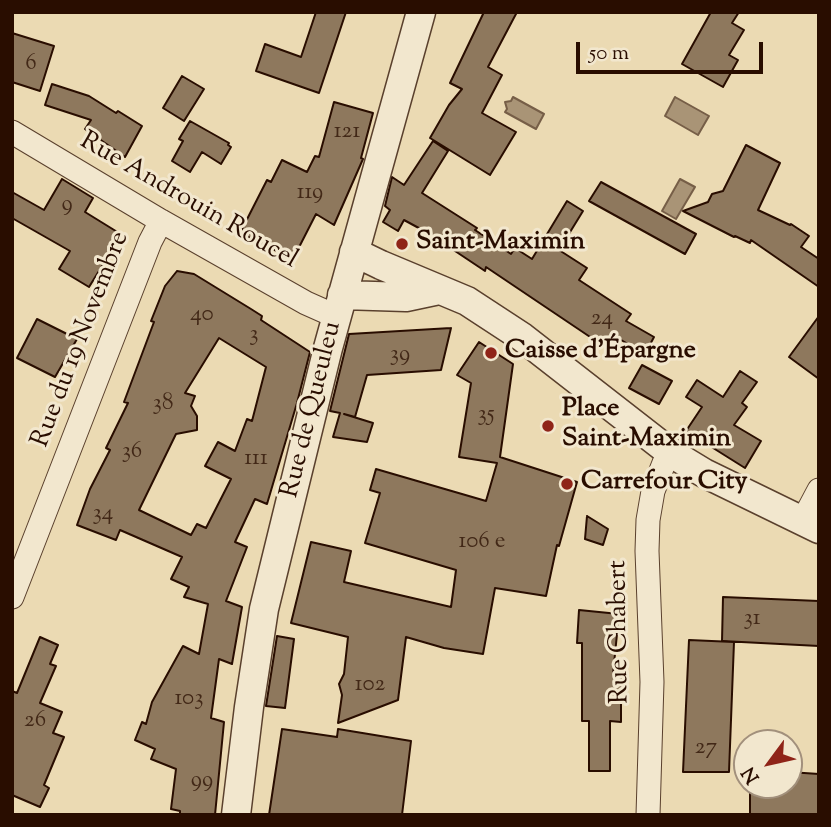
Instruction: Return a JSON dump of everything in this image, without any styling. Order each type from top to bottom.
[{"type":"street","name":"Rue de Queuleu","points":[[236,815],[264,609],[340,304],[421,12]]},
{"type":"street","name":"Rue Androuin Roucel","points":[[12,132],[306,303],[324,311],[340,304]]},
{"type":"street","name":"Rue du 19 Novembre","points":[[12,597],[149,242],[161,220]]},
{"type":"street","points":[[354,251],[467,301],[522,337],[671,453],[704,473],[811,525],[819,490]]},
{"type":"street","points":[[340,304],[406,297],[439,290]]},
{"type":"street","name":"Rue Chabert","points":[[648,815],[652,682],[648,520],[653,492],[664,463],[671,453]]},
{"type":"shaded area","points":[[513,97],[544,114],[536,129],[505,112],[505,102],[511,101]]},
{"type":"shaded area","points":[[675,97],[709,116],[698,135],[665,116]]},
{"type":"shaded area","points":[[680,179],[695,187],[676,219],[662,211]]},
{"type":"building","points":[[316,12],[346,12],[319,93],[256,71],[265,44],[301,57]]},
{"type":"building","points":[[484,12],[517,12],[488,67],[502,75],[482,113],[516,132],[490,175],[430,138],[449,105],[462,89],[450,83]]},
{"type":"building","points":[[711,12],[739,12],[732,23],[744,30],[729,55],[738,60],[723,87],[682,64]]},
{"type":"building","points":[[12,33],[54,46],[40,91],[12,82]]},
{"type":"building","points":[[182,76],[204,89],[184,121],[163,108]]},
{"type":"building","points":[[52,84],[89,96],[142,126],[125,157],[85,129],[91,120],[45,105]]},
{"type":"building","points":[[334,102],[373,113],[361,158],[363,159],[334,225],[316,214],[293,259],[240,233],[267,180],[271,182],[282,160],[307,172],[315,156],[319,157]]},
{"type":"building","points":[[190,121],[229,143],[231,147],[221,164],[202,152],[190,172],[172,161],[183,141],[179,139]]},
{"type":"building","points":[[433,141],[448,151],[422,193],[477,228],[475,230],[511,254],[515,248],[532,259],[567,201],[583,211],[559,250],[587,268],[579,280],[631,314],[626,321],[654,337],[645,354],[616,337],[608,349],[486,267],[485,271],[428,233],[404,220],[398,231],[383,222],[390,210],[385,206],[392,177],[404,185]]},
{"type":"building","points":[[746,145],[780,163],[758,210],[791,224],[809,236],[801,247],[819,259],[819,287],[751,240],[750,243],[734,237],[683,211],[708,202],[712,194],[723,191]]},
{"type":"building","points":[[62,179],[93,198],[85,212],[119,233],[110,245],[114,247],[89,287],[59,269],[70,251],[12,218],[12,192],[44,210]]},
{"type":"building","points":[[601,182],[696,234],[685,254],[589,201]]},
{"type":"building","points":[[177,271],[194,274],[262,316],[261,320],[310,352],[267,504],[255,499],[235,542],[247,547],[226,601],[242,607],[232,664],[219,659],[211,718],[224,722],[215,815],[180,815],[180,811],[171,809],[176,769],[151,759],[155,749],[135,740],[142,722],[146,724],[152,702],[183,646],[199,654],[208,604],[184,597],[189,587],[171,579],[182,557],[120,530],[116,540],[77,525],[90,489],[110,450],[106,448],[128,403],[124,402],[165,286]],"holes":[[[219,338],[266,367],[252,421],[247,419],[235,451],[218,442],[205,466],[231,479],[206,528],[197,524],[191,535],[139,510],[176,434],[197,430],[197,416],[191,406],[195,396],[185,393]]]},
{"type":"building","points":[[819,316],[819,379],[789,357]]},
{"type":"building","points":[[37,319],[77,339],[55,377],[17,358]]},
{"type":"building","points":[[451,328],[441,370],[367,375],[355,417],[344,414],[373,423],[367,442],[333,437],[340,413],[330,411],[349,334]]},
{"type":"building","points":[[479,342],[513,364],[500,457],[577,482],[559,546],[557,545],[546,596],[495,588],[483,654],[444,648],[406,637],[398,700],[338,723],[342,695],[339,684],[344,674],[348,637],[291,623],[311,542],[351,551],[344,582],[451,607],[456,570],[365,543],[380,493],[370,490],[376,469],[486,501],[497,463],[459,457],[471,383],[457,375]]},
{"type":"building","points":[[642,365],[672,381],[659,404],[629,388]]},
{"type":"building","points":[[740,371],[757,382],[742,403],[747,407],[734,425],[761,441],[745,468],[686,431],[702,407],[686,397],[697,380],[723,397]]},
{"type":"building","points":[[587,516],[608,529],[603,545],[585,539]]},
{"type":"building","points":[[723,597],[819,601],[819,646],[722,641]]},
{"type":"building","points":[[579,610],[619,614],[613,674],[621,674],[621,722],[610,721],[610,771],[589,771],[589,721],[582,721],[582,643],[577,643]]},
{"type":"building","points":[[277,636],[294,639],[285,708],[266,706]]},
{"type":"building","points":[[40,637],[58,645],[50,664],[56,666],[40,703],[62,712],[53,733],[64,737],[44,785],[49,788],[40,807],[12,795],[12,691],[17,693]]},
{"type":"building","points":[[689,640],[734,642],[729,772],[683,772]]},
{"type":"building","points":[[282,729],[337,737],[338,729],[411,741],[402,815],[269,815]]},
{"type":"building","points":[[803,773],[819,774],[819,815],[750,815],[750,799],[803,799]]},
{"type":"place","name":"Saint-Maximin","points":[[402,244]]},
{"type":"place","name":"Caisse d'Épargne","points":[[491,353]]},
{"type":"place","name":"Place Saint-Maximin","points":[[548,426]]},
{"type":"place","name":"Carrefour City","points":[[567,484]]}]
